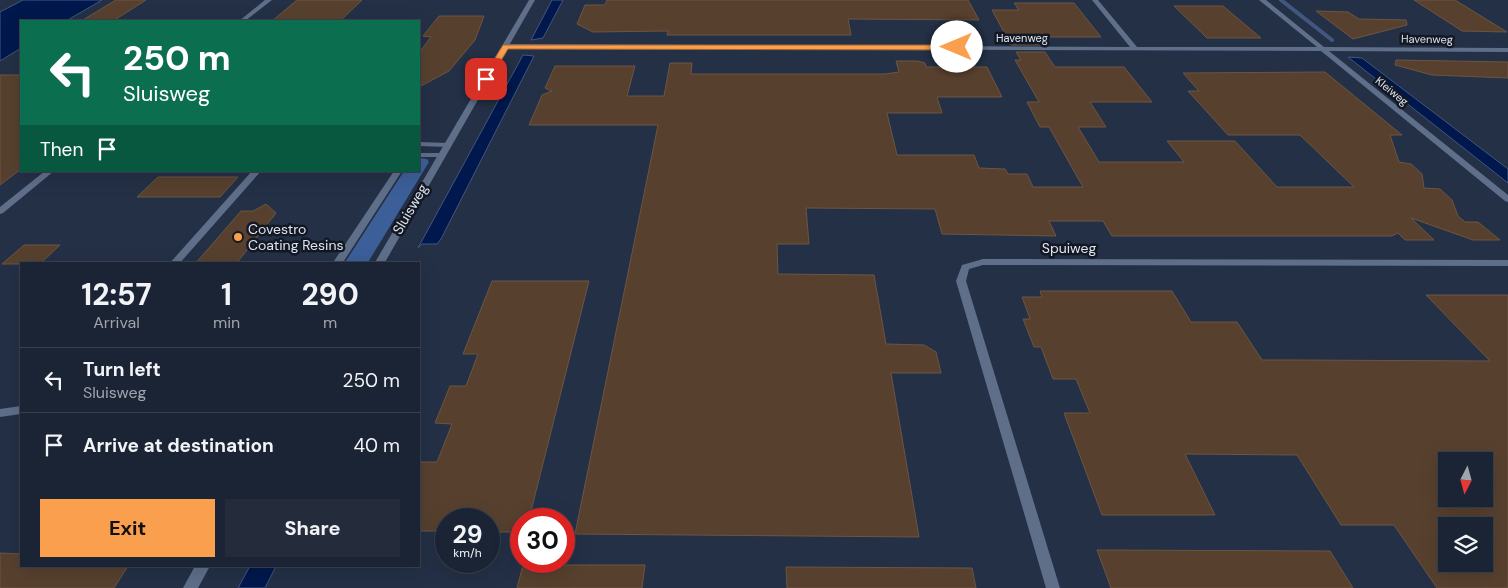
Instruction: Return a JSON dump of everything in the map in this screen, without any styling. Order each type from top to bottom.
[{"type":"street","points":[[243,20],[269,0]]},
{"type":"street","name":"Sluisweg","points":[[380,262],[532,0]]},
{"type":"street","points":[[1094,0],[1135,48]]},
{"type":"street","name":"Kleiweg","points":[[1262,0],[1508,199]]},
{"type":"street","name":"Havenweg","points":[[505,46],[1508,50]]},
{"type":"street","points":[[420,144],[448,144]]},
{"type":"street","points":[[420,155],[442,155]]},
{"type":"street","points":[[0,211],[49,172]]},
{"type":"street","points":[[176,262],[256,172]]},
{"type":"street","points":[[338,262],[397,172]]},
{"type":"street","name":"Spuiweg","points":[[1053,588],[961,281],[965,267],[983,262],[1508,263]]},
{"type":"street","points":[[0,413],[20,410]]},
{"type":"street","points":[[190,588],[202,567]]},
{"type":"shaded area","points":[[23,0],[102,0],[68,20],[20,20],[20,49],[0,61],[0,12]]},
{"type":"shaded area","points":[[552,0],[563,0],[543,38],[531,40]]},
{"type":"shaded area","points":[[523,55],[534,56],[441,239],[437,244],[422,244],[418,248]]},
{"type":"shaded area","points":[[1348,57],[1362,58],[1508,169],[1508,183]]},
{"type":"shaded area","points":[[420,158],[427,159],[429,162],[368,262],[345,262],[403,172],[420,172]]},
{"type":"shaded area","points":[[249,567],[276,567],[265,588],[238,588]]},
{"type":"building","points":[[116,0],[146,0],[115,20],[83,20]]},
{"type":"building","points":[[297,0],[362,0],[341,20],[273,20]]},
{"type":"building","points":[[607,0],[968,0],[979,20],[848,19],[851,35],[667,35],[668,31],[593,32],[577,24],[585,5],[605,5]]},
{"type":"building","points":[[1414,0],[1455,0],[1507,32],[1462,31]]},
{"type":"building","points":[[1014,3],[1074,3],[1101,37],[1036,37],[1041,45],[1011,45],[992,10],[1019,10]]},
{"type":"building","points":[[1174,6],[1223,6],[1261,38],[1207,38]]},
{"type":"building","points":[[1316,11],[1348,12],[1359,19],[1406,20],[1407,25],[1353,39]]},
{"type":"building","points":[[439,16],[484,16],[475,40],[449,71],[420,86],[420,52],[431,37],[423,36]]},
{"type":"building","points":[[1016,52],[1045,52],[1055,67],[1124,67],[1152,102],[1090,102],[1106,127],[1078,127],[1099,162],[1184,162],[1167,141],[1235,141],[1277,187],[1354,187],[1300,135],[1228,135],[1188,91],[1199,91],[1183,73],[1325,72],[1402,135],[1390,135],[1399,162],[1411,164],[1422,174],[1424,188],[1440,189],[1452,200],[1458,216],[1465,222],[1478,222],[1500,240],[1473,240],[1411,218],[1434,240],[1405,240],[1398,233],[1392,236],[1112,236],[1103,221],[1049,221],[1056,236],[942,234],[935,209],[806,208],[809,244],[777,244],[778,274],[874,275],[886,344],[924,345],[936,352],[941,373],[891,373],[919,537],[575,534],[658,125],[529,125],[542,95],[552,91],[545,88],[555,66],[635,66],[627,96],[664,96],[670,63],[692,63],[691,74],[885,74],[899,72],[896,61],[918,61],[925,63],[926,67],[987,67],[1002,97],[937,97],[942,113],[887,113],[897,155],[974,155],[979,168],[1005,169],[1008,174],[1027,174],[1033,187],[1083,187],[1049,127],[1040,127],[1027,102],[1039,102],[1015,60],[1021,60]]},
{"type":"building","points":[[1396,60],[1508,62],[1508,78],[1432,75],[1395,65]]},
{"type":"building","points":[[0,75],[20,75],[20,170],[0,185]]},
{"type":"building","points":[[158,177],[238,177],[220,197],[137,197]]},
{"type":"building","name":"Covestro Coating Resins","points":[[266,204],[276,213],[238,262],[197,262],[241,211],[253,211]]},
{"type":"building","points":[[24,245],[60,245],[42,262],[2,264]]},
{"type":"building","points":[[492,281],[589,281],[532,508],[510,508],[510,532],[500,532],[500,508],[435,508],[435,531],[420,531],[420,462],[437,462],[452,424],[435,423],[450,386],[466,386],[478,354],[463,354]]},
{"type":"building","points":[[1040,291],[1172,291],[1191,322],[1237,322],[1262,360],[1490,361],[1426,295],[1508,295],[1508,588],[1437,588],[1394,525],[1341,525],[1297,455],[1185,454],[1215,515],[1102,515],[1064,413],[1090,413],[1076,379],[1053,379],[1041,347],[1034,347],[1023,319],[1030,319],[1022,297],[1042,297]]},
{"type":"building","points":[[1097,550],[1330,551],[1353,588],[1111,588]]},
{"type":"building","points":[[0,553],[20,554],[20,567],[127,567],[114,588],[0,588]]},
{"type":"building","points":[[575,565],[645,565],[642,588],[517,588],[521,573],[575,573]]},
{"type":"building","points":[[786,567],[972,568],[976,588],[787,588]]},
{"type":"waterway","points":[[1281,0],[1332,40]]},
{"type":"place","name":"Covestro Coating Resins","points":[[238,237]]},
{"type":"route","points":[[486,79],[505,46],[957,47]]}]
